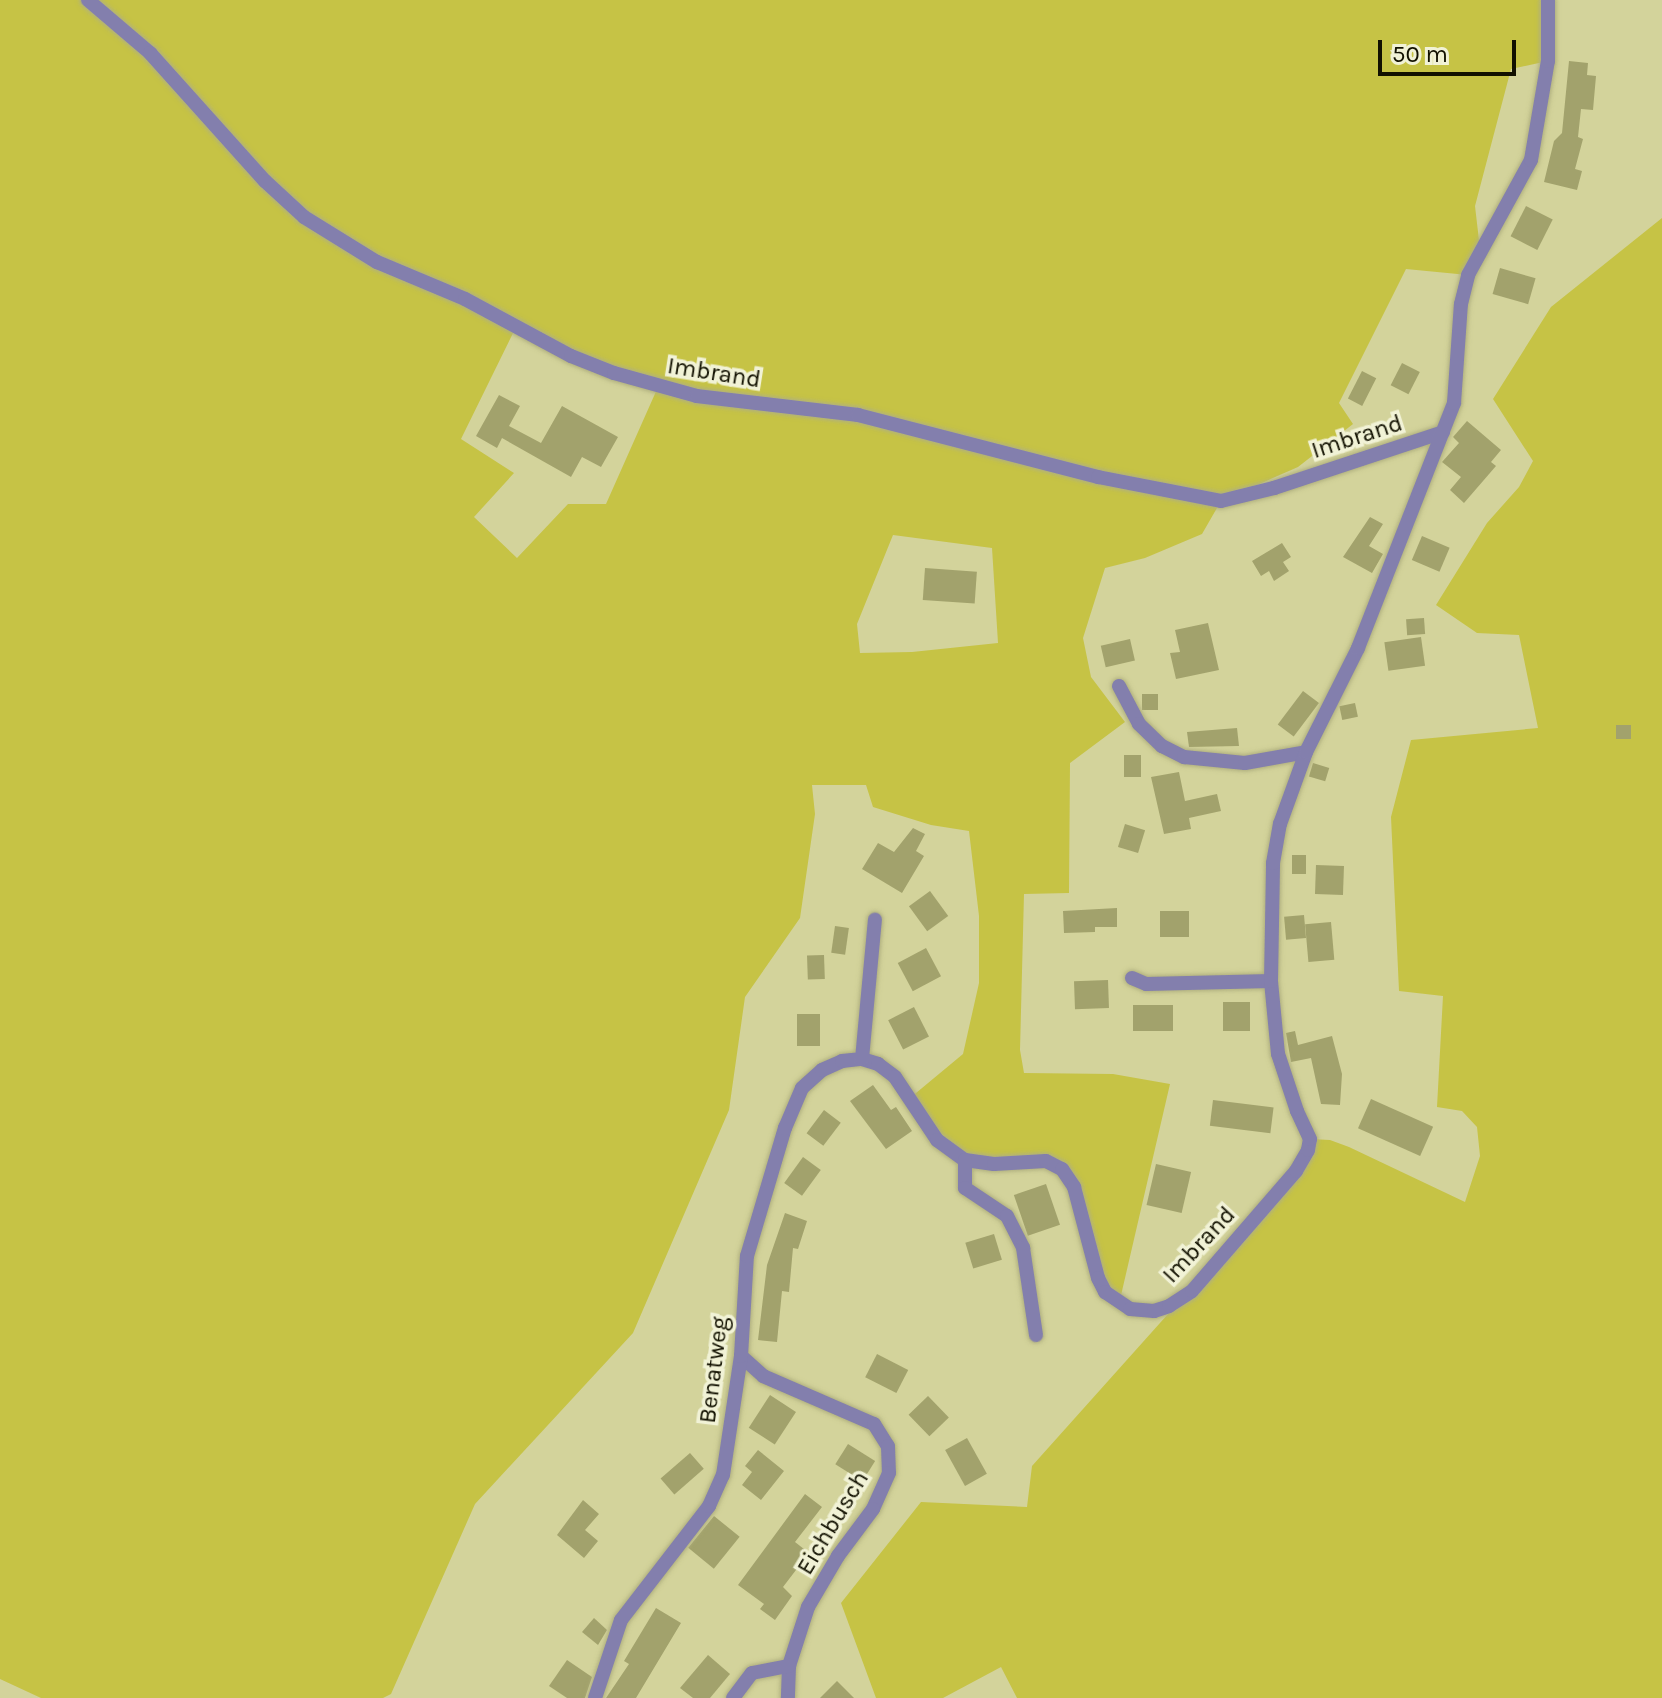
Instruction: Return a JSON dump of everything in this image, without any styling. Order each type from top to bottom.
[{"type":"street","name":"Imbrand","points":[[88,0],[150,53],[265,181],[304,217],[377,262],[465,299],[571,356],[614,373],[710,398],[858,415],[1098,477],[1221,501],[1274,488],[1443,432]]},
{"type":"street","name":"Imbrand","points":[[965,1160],[994,1164],[1046,1161],[1062,1169],[1074,1187],[1098,1278],[1105,1292],[1119,1304],[1141,1311],[1154,1311],[1182,1299],[1296,1171],[1308,1150],[1310,1139],[1278,1054],[1271,981],[1273,863],[1280,824],[1306,752],[1358,648],[1454,403],[1461,304],[1468,275],[1531,160],[1548,61],[1548,0]]},
{"type":"street","points":[[1119,686],[1139,724],[1162,746],[1184,757],[1245,763],[1306,752]]},
{"type":"street","points":[[875,920],[862,1059],[878,1064],[895,1077],[937,1140],[965,1160],[965,1188],[1007,1216],[1023,1248],[1036,1335]]},
{"type":"street","points":[[1132,978],[1146,984],[1271,981]]},
{"type":"street","name":"Benatweg","points":[[595,1698],[621,1620],[709,1506],[723,1475],[741,1356],[747,1256],[785,1128],[802,1088],[812,1079],[842,1061],[862,1059]]},
{"type":"street","name":"Eichbusch","points":[[741,1356],[763,1376],[874,1424],[888,1446],[889,1473],[873,1509],[838,1556],[808,1607],[789,1666],[788,1698]]},
{"type":"street","points":[[733,1698],[752,1673],[789,1666]]},
{"type":"shaded area","points":[[0,0],[1548,0],[1548,61],[1511,69],[1475,206],[1480,249],[1468,275],[1406,269],[1339,403],[1353,424],[1298,467],[1221,501],[1202,534],[1145,558],[1105,568],[1083,638],[1091,677],[1125,722],[1070,763],[1069,893],[1024,894],[1020,1050],[1024,1073],[1113,1074],[1170,1084],[1119,1304],[1105,1292],[1062,1169],[950,1152],[910,1098],[963,1054],[979,983],[979,916],[969,831],[931,825],[873,807],[866,785],[812,785],[815,814],[800,918],[745,997],[729,1110],[633,1333],[475,1504],[391,1694],[383,1698],[41,1698],[0,1679]],"holes":[[[517,325],[658,387],[606,504],[568,504],[517,558],[474,517],[514,473],[461,439]],[[893,535],[992,548],[998,643],[912,652],[860,653],[857,624]]]},
{"type":"shaded area","points":[[1662,218],[1662,1698],[1017,1698],[1001,1667],[943,1698],[876,1698],[841,1603],[921,1502],[1027,1507],[1032,1466],[1296,1171],[1310,1139],[1330,1140],[1349,1147],[1465,1202],[1480,1156],[1477,1127],[1462,1111],[1437,1107],[1443,996],[1399,991],[1391,817],[1411,740],[1538,728],[1519,635],[1477,633],[1436,605],[1487,523],[1519,487],[1533,461],[1493,399],[1551,307]]},
{"type":"building","points":[[1569,61],[1588,63],[1587,75],[1596,76],[1593,110],[1581,109],[1578,137],[1583,139],[1575,169],[1582,171],[1577,190],[1544,182],[1554,141],[1562,133]]},
{"type":"building","points":[[1526,206],[1553,220],[1537,250],[1511,236]]},
{"type":"building","points":[[1500,268],[1536,278],[1528,304],[1493,294]]},
{"type":"building","points":[[1402,363],[1420,372],[1408,394],[1391,385]]},
{"type":"building","points":[[1362,371],[1376,378],[1362,406],[1348,399]]},
{"type":"building","points":[[499,395],[520,406],[509,426],[541,443],[562,406],[618,437],[601,467],[582,457],[571,477],[502,438],[497,448],[476,436]]},
{"type":"building","points":[[1467,421],[1501,450],[1491,462],[1496,466],[1464,503],[1450,490],[1461,477],[1442,462],[1459,443],[1453,437]]},
{"type":"building","points":[[1370,517],[1383,524],[1369,546],[1383,554],[1372,573],[1343,557]]},
{"type":"building","points":[[1422,536],[1450,548],[1439,572],[1412,560]]},
{"type":"building","points":[[1282,543],[1291,557],[1283,562],[1289,571],[1274,581],[1269,571],[1261,576],[1252,561]]},
{"type":"building","points":[[925,568],[977,572],[975,604],[923,600]]},
{"type":"building","points":[[1424,618],[1425,634],[1407,635],[1406,619]]},
{"type":"building","points":[[1208,623],[1219,670],[1176,679],[1170,653],[1180,652],[1175,630]]},
{"type":"building","points":[[1421,637],[1425,666],[1388,671],[1384,642]]},
{"type":"building","points":[[1130,639],[1135,660],[1106,667],[1101,646]]},
{"type":"building","points":[[1303,691],[1319,703],[1294,737],[1278,725]]},
{"type":"building","points":[[1142,694],[1158,694],[1158,710],[1142,710]]},
{"type":"building","points":[[1355,703],[1358,717],[1342,720],[1339,706]]},
{"type":"building","points":[[1616,725],[1631,725],[1631,739],[1616,739]]},
{"type":"building","points":[[1237,728],[1239,746],[1189,747],[1187,732]]},
{"type":"building","points":[[1124,755],[1141,755],[1141,777],[1124,777]]},
{"type":"building","points":[[1313,763],[1329,768],[1325,781],[1309,776]]},
{"type":"building","points":[[1179,772],[1185,801],[1217,794],[1221,811],[1189,818],[1191,829],[1164,834],[1151,777]]},
{"type":"building","points":[[1125,824],[1145,830],[1138,853],[1118,847]]},
{"type":"building","points":[[913,828],[925,834],[916,851],[924,856],[902,893],[862,869],[878,843],[894,852]]},
{"type":"building","points":[[1292,855],[1306,855],[1306,874],[1292,874]]},
{"type":"building","points":[[1316,865],[1344,866],[1343,895],[1315,894]]},
{"type":"building","points":[[930,891],[948,916],[927,931],[909,906]]},
{"type":"building","points":[[1117,908],[1117,927],[1095,927],[1095,932],[1064,933],[1063,911]]},
{"type":"building","points":[[1160,911],[1189,911],[1189,937],[1160,937]]},
{"type":"building","points":[[1304,915],[1306,938],[1286,940],[1284,917]]},
{"type":"building","points":[[1331,922],[1334,960],[1308,962],[1305,924]]},
{"type":"building","points":[[835,926],[849,928],[845,955],[831,953]]},
{"type":"building","points":[[926,948],[941,976],[913,991],[898,963]]},
{"type":"building","points":[[824,955],[825,979],[808,980],[807,956]]},
{"type":"building","points":[[1108,980],[1109,1008],[1075,1009],[1074,981]]},
{"type":"building","points":[[1223,1002],[1250,1002],[1250,1031],[1223,1031]]},
{"type":"building","points":[[1133,1005],[1173,1005],[1173,1031],[1133,1031]]},
{"type":"building","points":[[914,1007],[929,1036],[903,1050],[888,1020]]},
{"type":"building","points":[[797,1014],[820,1014],[820,1046],[797,1046]]},
{"type":"building","points":[[1295,1031],[1298,1045],[1332,1036],[1342,1074],[1340,1105],[1321,1104],[1311,1058],[1291,1062],[1286,1033]]},
{"type":"building","points":[[873,1085],[891,1110],[896,1107],[912,1131],[886,1149],[850,1101]]},
{"type":"building","points":[[1371,1099],[1433,1127],[1420,1156],[1358,1128]]},
{"type":"building","points":[[1213,1100],[1274,1107],[1270,1133],[1210,1126]]},
{"type":"building","points":[[824,1110],[841,1123],[823,1146],[807,1133]]},
{"type":"building","points":[[803,1157],[821,1170],[802,1196],[784,1183]]},
{"type":"building","points":[[1156,1164],[1191,1172],[1182,1213],[1147,1205]]},
{"type":"building","points":[[1046,1184],[1060,1225],[1028,1236],[1014,1195]]},
{"type":"building","points":[[785,1213],[807,1221],[798,1249],[793,1248],[789,1292],[782,1291],[777,1342],[758,1340],[767,1265]]},
{"type":"building","points":[[994,1234],[1002,1260],[973,1269],[965,1243]]},
{"type":"building","points":[[877,1354],[908,1370],[896,1393],[865,1377]]},
{"type":"building","points":[[770,1395],[796,1412],[775,1445],[749,1428]]},
{"type":"building","points":[[928,1396],[949,1418],[929,1436],[909,1415]]},
{"type":"building","points":[[967,1438],[987,1474],[965,1486],[945,1450]]},
{"type":"building","points":[[848,1444],[875,1461],[862,1481],[835,1464]]},
{"type":"building","points":[[758,1450],[784,1471],[761,1500],[742,1485],[752,1472],[745,1466]]},
{"type":"building","points":[[690,1453],[704,1469],[674,1494],[661,1479]]},
{"type":"building","points":[[805,1494],[822,1507],[795,1542],[809,1553],[783,1587],[792,1596],[775,1620],[760,1609],[764,1604],[738,1585]]},
{"type":"building","points":[[583,1500],[599,1514],[585,1530],[598,1541],[584,1558],[557,1535]]},
{"type":"building","points":[[714,1516],[740,1537],[714,1569],[688,1548]]},
{"type":"building","points":[[656,1608],[681,1623],[636,1698],[606,1698],[629,1664],[624,1661]]},
{"type":"building","points":[[594,1618],[607,1630],[598,1645],[582,1632]]},
{"type":"building","points":[[708,1655],[730,1674],[710,1698],[693,1698],[680,1688]]},
{"type":"building","points":[[567,1660],[592,1677],[585,1698],[567,1698],[549,1686]]},
{"type":"building","points":[[837,1681],[854,1698],[820,1698]]}]
